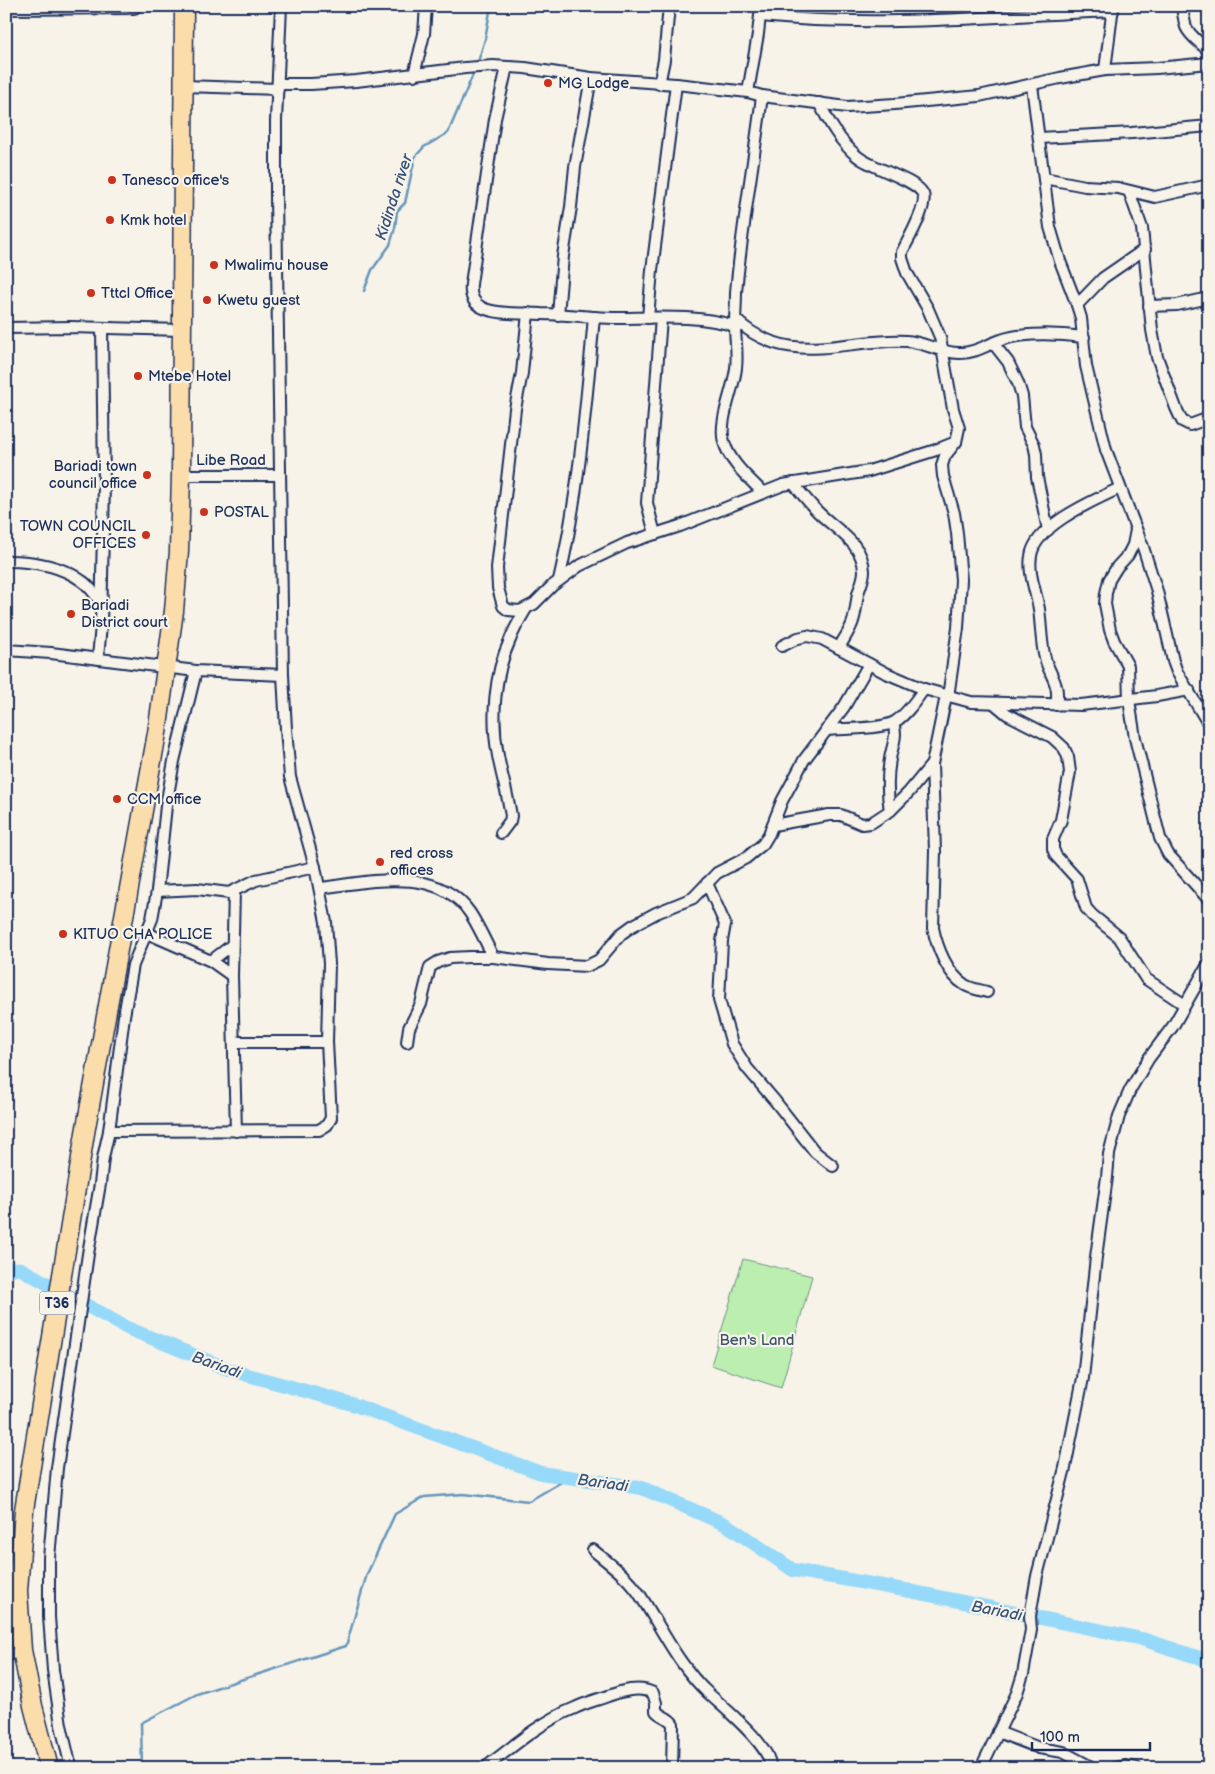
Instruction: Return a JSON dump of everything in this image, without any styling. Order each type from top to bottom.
[{"type":"highway","name":"T36","points":[[49,1768],[33,1706],[14,1653],[24,1510],[47,1361],[116,954],[156,733],[174,611],[181,475],[184,6]]},
{"type":"street","points":[[6,7],[134,6]]},
{"type":"street","points":[[109,1131],[319,1130],[327,1125],[331,1118],[328,1042],[329,964],[326,922],[315,867],[290,777],[283,675],[276,196],[281,6]]},
{"type":"street","points":[[414,75],[424,34],[426,6]]},
{"type":"street","points":[[659,84],[664,60],[670,6]]},
{"type":"street","points":[[1182,6],[1186,26],[1196,40],[1209,52]]},
{"type":"street","points":[[748,92],[761,11],[793,19],[846,21],[940,20],[1113,8],[1105,70]]},
{"type":"street","points":[[183,86],[310,84],[356,81],[493,66],[591,78],[676,84],[748,92],[762,96],[847,106],[895,104],[980,96],[1105,70],[1156,68],[1209,62]]},
{"type":"street","points":[[507,67],[495,119],[470,290],[472,298],[482,308],[498,312],[528,314],[701,319],[735,323],[774,344],[807,349],[873,342],[909,341],[961,354],[972,352],[1009,338],[1023,336],[1062,334],[1084,337]]},
{"type":"street","points":[[558,315],[574,167],[591,78]]},
{"type":"street","points":[[648,318],[652,270],[676,84]]},
{"type":"street","points":[[1032,85],[1054,240],[1077,305],[1084,337],[1086,366],[1106,450],[1157,591],[1173,660],[1209,725]]},
{"type":"street","points":[[762,96],[752,181],[741,247],[735,323],[736,369],[724,425],[724,442],[742,472],[763,493]]},
{"type":"street","points":[[818,103],[844,143],[857,156],[916,185],[923,195],[924,202],[920,215],[902,252],[902,258],[907,273],[933,320],[943,351],[953,409],[959,428],[956,442],[945,456],[942,465],[943,476],[954,513],[961,580],[958,628],[947,696],[932,764],[935,852],[933,928],[942,956],[957,978],[964,984],[987,992]]},
{"type":"street","points":[[1039,138],[1132,133],[1209,126]]},
{"type":"street","points":[[1044,178],[1085,186],[1118,188],[1155,197],[1209,185]]},
{"type":"street","points":[[1129,191],[1142,228],[1149,306],[1157,357],[1176,408],[1186,424],[1190,425],[1209,418]]},
{"type":"street","points":[[1077,305],[1102,278],[1145,249]]},
{"type":"street","points":[[1149,306],[1177,305],[1209,298]]},
{"type":"street","points":[[526,609],[516,612],[503,606],[498,588],[497,568],[528,314]]},
{"type":"street","points":[[560,580],[572,519],[594,317]]},
{"type":"street","points":[[655,534],[647,503],[661,318]]},
{"type":"street","points":[[6,328],[71,327],[182,330]]},
{"type":"street","points":[[98,658],[101,626],[104,484],[102,328]]},
{"type":"street","points":[[993,343],[1008,362],[1022,396],[1025,427],[1034,445],[1048,530]]},
{"type":"street","points":[[501,833],[510,822],[511,816],[495,733],[494,715],[497,690],[507,646],[526,609],[560,580],[599,556],[627,543],[783,485],[869,471],[956,442]]},
{"type":"street","name":"Libe Road","points":[[181,475],[280,475]]},
{"type":"street","points":[[793,483],[817,511],[850,539],[859,551],[862,560],[863,580],[852,626],[839,648]]},
{"type":"street","points":[[1056,705],[1057,686],[1044,655],[1040,616],[1030,570],[1033,546],[1048,530],[1074,511],[1120,488]]},
{"type":"street","points":[[1136,529],[1133,545],[1128,555],[1109,580],[1105,604],[1111,635],[1128,666],[1129,700],[1135,738],[1160,838],[1168,854],[1209,900]]},
{"type":"street","points":[[6,561],[28,561],[68,572],[84,582],[101,602]]},
{"type":"street","points":[[782,646],[807,636],[822,639],[869,664],[924,689],[971,702],[1081,705],[1129,700],[1189,690]]},
{"type":"street","points":[[6,650],[98,658],[196,670],[283,675]]},
{"type":"street","points":[[407,1042],[408,1028],[421,1004],[430,967],[438,962],[450,958],[493,957],[569,966],[593,964],[605,954],[621,934],[632,926],[656,913],[688,901],[698,894],[717,873],[754,853],[763,844],[782,801],[804,760],[844,706],[869,664]]},
{"type":"street","points":[[71,1768],[60,1725],[49,1617],[49,1558],[57,1468],[88,1254],[109,1131],[124,1016],[133,965],[152,919],[157,891],[166,806],[174,761],[196,670]]},
{"type":"street","points":[[826,730],[880,726],[893,723],[901,718],[924,689]]},
{"type":"street","points":[[995,704],[1007,714],[1052,737],[1064,748],[1068,757],[1070,772],[1061,820],[1053,839],[1053,849],[1056,856],[1078,878],[1086,908],[1119,937],[1146,979],[1185,1005]]},
{"type":"street","points":[[890,811],[886,785],[890,757],[895,740],[896,730],[893,723]]},
{"type":"street","points":[[773,825],[810,817],[834,815],[840,815],[862,824],[871,823],[890,811],[901,801],[932,764]]},
{"type":"street","points":[[157,891],[197,889],[227,893],[256,880],[315,867]]},
{"type":"street","points":[[320,888],[390,880],[440,887],[450,893],[470,912],[493,957]]},
{"type":"street","points":[[707,883],[725,924],[722,941],[719,1000],[732,1044],[747,1068],[815,1152],[833,1166]]},
{"type":"street","points":[[234,891],[232,976],[236,1131]]},
{"type":"street","points":[[147,933],[211,961],[232,976]]},
{"type":"street","points":[[211,961],[232,945]]},
{"type":"street","points":[[981,1768],[1017,1693],[1023,1674],[1031,1630],[1030,1616],[1037,1576],[1065,1468],[1080,1399],[1096,1257],[1108,1177],[1109,1154],[1119,1116],[1130,1090],[1149,1058],[1173,1026],[1209,963]]},
{"type":"street","points":[[234,1042],[328,1042]]},
{"type":"street","points":[[593,1550],[623,1575],[639,1594],[674,1653],[707,1692],[732,1713],[754,1736],[768,1755],[771,1763],[770,1768]]},
{"type":"street","points":[[485,1768],[541,1727],[573,1708],[619,1692],[644,1690],[652,1693],[656,1703],[656,1711],[674,1724],[672,1768]]},
{"type":"street","points":[[998,1732],[1028,1745],[1063,1752],[1093,1768]]},
{"type":"street","points":[[1116,1768],[1126,1766],[1136,1768]]},
{"type":"street","points":[[828,1768],[833,1768]]},
{"type":"green space","name":"Ben's Land","points":[[743,1259],[812,1276],[781,1388],[711,1365]]},
{"type":"waterway","name":"Kidinda river","points":[[477,65],[485,39],[491,6]]},
{"type":"waterway","name":"Kidinda river","points":[[364,291],[372,270],[390,245],[397,211],[405,203],[415,157],[424,147],[448,133],[475,70]]},
{"type":"waterway","name":"Bariadi","points":[[6,1268],[21,1269],[127,1328],[230,1370],[352,1404],[541,1473],[642,1488],[727,1525],[793,1570],[910,1591],[1142,1639],[1209,1661]]},
{"type":"waterway","points":[[142,1768],[141,1723],[197,1694],[346,1646],[367,1574],[395,1514],[424,1497],[463,1494],[529,1501],[570,1477]]},
{"type":"place","name":"MG Lodge","points":[[548,83]]},
{"type":"place","name":"Tanesco office's","points":[[112,180]]},
{"type":"place","name":"Kmk hotel","points":[[110,220]]},
{"type":"place","name":"Mwalimu house","points":[[214,265]]},
{"type":"place","name":"Tttcl Office","points":[[91,293]]},
{"type":"place","name":"Kwetu guest","points":[[207,300]]},
{"type":"place","name":"Mtebe Hotel","points":[[138,376]]},
{"type":"place","name":"Bariadi town council office","points":[[147,475]]},
{"type":"place","name":"POSTAL","points":[[204,512]]},
{"type":"place","name":"TOWN COUNCIL OFFICES","points":[[146,535]]},
{"type":"place","name":"Bariadi District court","points":[[71,614]]},
{"type":"place","name":"CCM office","points":[[117,799]]},
{"type":"place","name":"red cross offices","points":[[380,862]]},
{"type":"place","name":"KITUO CHA POLICE","points":[[63,934]]}]
